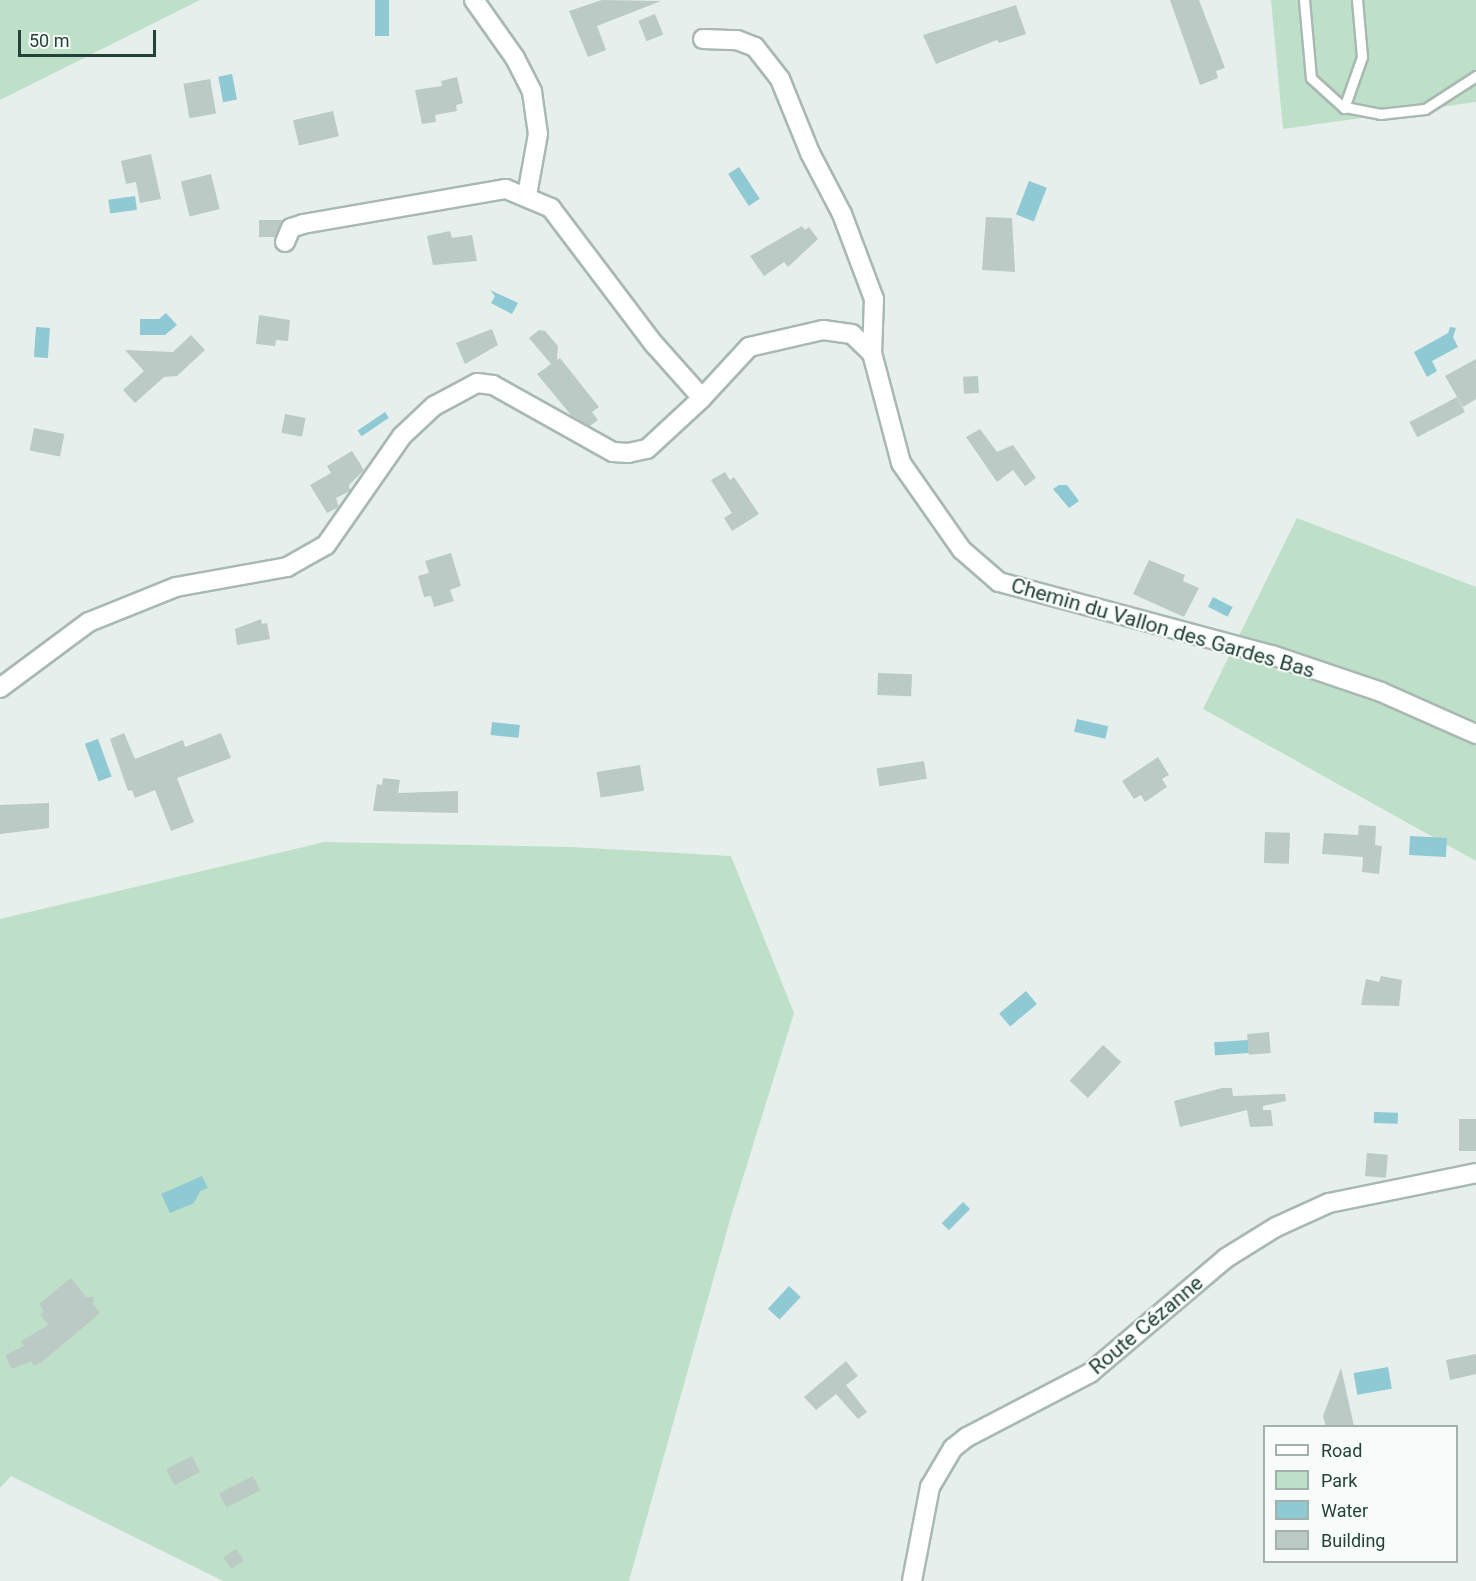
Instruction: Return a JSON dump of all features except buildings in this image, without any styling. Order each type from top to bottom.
[{"type":"street","points":[[474,0],[515,58],[532,92],[538,134],[527,195]]},
{"type":"street","name":"Chemin du Vallon des Gardes Bas","points":[[703,39],[737,40],[755,47],[767,59],[780,79],[827,189],[842,214],[874,299],[872,353],[901,463],[962,550],[999,582],[1272,655],[1381,692],[1476,734]]},
{"type":"street","points":[[285,242],[291,228],[303,224],[468,193],[506,189],[527,195],[551,208],[654,344],[702,398]]},
{"type":"street","points":[[0,688],[83,624],[176,587],[287,567],[326,544],[402,436],[434,406],[477,383],[494,386],[613,452],[628,453],[647,449],[702,398],[749,347],[823,330],[852,334],[872,353]]},
{"type":"street","name":"Route Cézanne","points":[[912,1581],[930,1487],[953,1448],[967,1437],[1090,1373],[1226,1258],[1276,1227],[1329,1203],[1476,1173]]},
{"type":"lane","points":[[1304,0],[1311,78],[1345,107],[1380,114],[1425,109],[1476,76]]},
{"type":"lane","points":[[1345,107],[1362,57],[1357,0]]},
{"type":"green space","points":[[0,0],[200,0],[0,100]]},
{"type":"green space","points":[[1271,0],[1476,0],[1476,102],[1283,129]]},
{"type":"green space","points":[[1297,518],[1476,587],[1476,861],[1203,709]]},
{"type":"green space","points":[[324,842],[571,847],[731,856],[794,1013],[731,1216],[629,1581],[223,1581],[11,1476],[0,1488],[0,919]]},
{"type":"water","points":[[375,0],[389,0],[389,36],[375,36]]},
{"type":"water","points":[[232,74],[237,100],[223,102],[218,77]]},
{"type":"water","points":[[739,167],[760,199],[749,206],[728,174]]},
{"type":"water","points":[[1029,181],[1047,188],[1034,221],[1016,215]]},
{"type":"water","points":[[135,196],[137,210],[110,214],[108,200]]},
{"type":"water","points":[[490,290],[518,303],[512,314],[491,303],[495,296]]},
{"type":"water","points":[[166,313],[177,325],[165,335],[140,335],[140,319],[159,319]]},
{"type":"water","points":[[36,327],[50,328],[48,358],[34,357]]},
{"type":"water","points":[[1450,327],[1456,328],[1453,337],[1458,347],[1432,361],[1437,371],[1427,377],[1414,352],[1448,333]]},
{"type":"water","points":[[385,412],[389,418],[362,436],[358,430]]},
{"type":"water","points":[[1059,485],[1067,485],[1079,501],[1069,508],[1053,489]]},
{"type":"water","points":[[1213,597],[1233,607],[1228,617],[1208,607]]},
{"type":"water","points":[[1077,719],[1108,726],[1105,739],[1074,732]]},
{"type":"water","points":[[492,722],[520,725],[518,738],[491,735]]},
{"type":"water","points":[[98,739],[112,777],[99,781],[85,744]]},
{"type":"water","points":[[1410,836],[1447,838],[1446,857],[1409,855]]},
{"type":"water","points":[[1026,991],[1037,1004],[1010,1027],[999,1013]]},
{"type":"water","points":[[1248,1040],[1249,1053],[1215,1055],[1214,1042]]},
{"type":"water","points":[[1374,1112],[1398,1113],[1398,1124],[1374,1123]]},
{"type":"water","points":[[202,1176],[208,1188],[200,1191],[194,1203],[170,1213],[161,1194]]},
{"type":"water","points":[[963,1202],[970,1209],[949,1230],[942,1223]]},
{"type":"water","points":[[789,1286],[801,1297],[780,1320],[768,1309]]},
{"type":"water","points":[[1388,1367],[1392,1389],[1357,1395],[1354,1373]]}]
